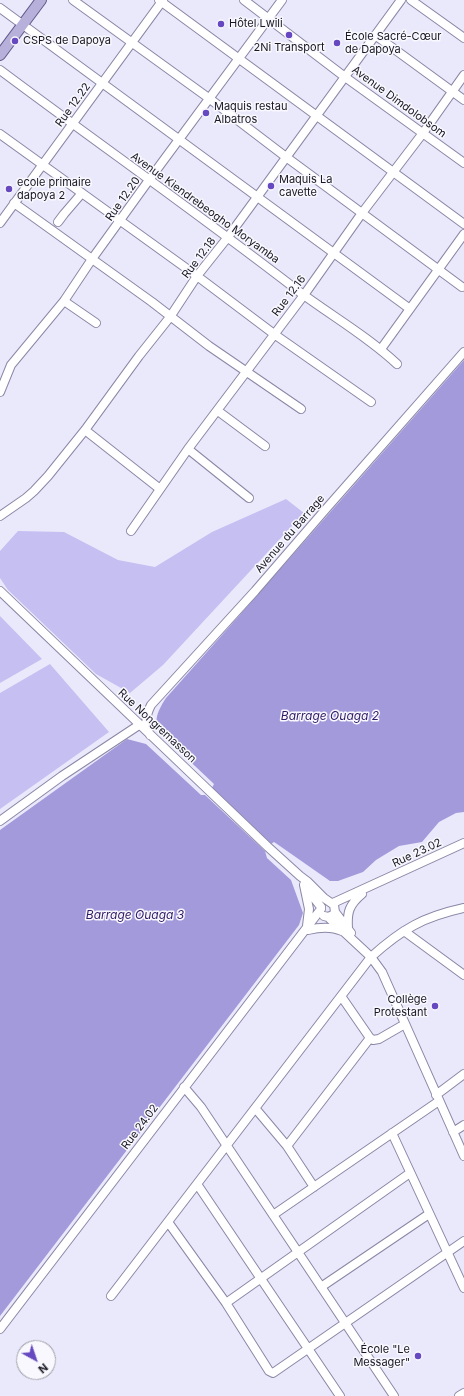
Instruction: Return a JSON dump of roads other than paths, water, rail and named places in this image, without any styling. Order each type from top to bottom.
[{"type":"main road","points":[[0,55],[41,0]]},
{"type":"street","points":[[73,0],[210,99],[286,157],[462,286]]},
{"type":"street","name":"Avenue Dimdolobsom","points":[[244,0],[345,77],[464,163]]},
{"type":"street","name":"Rue 12.20","points":[[0,392],[11,365],[64,301],[92,259],[121,221],[149,180],[282,0]]},
{"type":"street","name":"Rue 12.18","points":[[0,516],[34,491],[85,430],[170,317],[197,276],[228,237],[402,0]]},
{"type":"street","points":[[411,0],[464,38]]},
{"type":"street","points":[[161,1],[464,224]]},
{"type":"street","name":"Rue 12.22","points":[[0,223],[161,1]]},
{"type":"street","points":[[0,8],[410,308]]},
{"type":"street","points":[[376,35],[464,100]]},
{"type":"street","name":"Avenue Kiendrebeogho Moryamba","points":[[0,70],[228,237],[304,295],[381,349],[397,364]]},
{"type":"street","name":"Rue 12.16","points":[[131,531],[188,449],[218,412],[464,75]]},
{"type":"street","points":[[0,134],[82,192],[274,334],[371,402]]},
{"type":"street","points":[[58,222],[82,192]]},
{"type":"street","points":[[14,203],[209,346],[301,409]]},
{"type":"street","points":[[381,349],[464,234]]},
{"type":"street","points":[[64,301],[96,323]]},
{"type":"street","name":"Avenue du Barrage","points":[[150,735],[145,719],[151,706],[255,591],[464,352]]},
{"type":"street","points":[[218,412],[266,446]]},
{"type":"street","points":[[85,430],[160,489]]},
{"type":"street","points":[[188,449],[249,498]]},
{"type":"street","name":"Rue Nongremasson","points":[[0,591],[139,725],[308,882],[328,909],[363,950],[371,957],[382,972],[464,1156]]},
{"type":"street","points":[[0,821],[62,776],[139,725]]},
{"type":"street","name":"Rue 23.02","points":[[328,909],[380,882],[464,843]]},
{"type":"street","name":"Rue Nongremasson","points":[[300,876],[304,885],[328,909]]},
{"type":"street","name":"Rue 23.02","points":[[328,909],[362,894],[380,882]]},
{"type":"street","points":[[304,885],[309,909],[307,929],[325,927],[346,930],[349,910],[354,900],[362,894]]},
{"type":"street","points":[[112,1296],[371,957],[382,947],[414,924],[430,917],[464,908]]},
{"type":"street","name":"Rue 24.02","points":[[0,1329],[297,940],[328,909]]},
{"type":"street","points":[[404,931],[464,975]]},
{"type":"street","points":[[341,996],[370,1038],[375,1040],[379,1039],[405,1024]]},
{"type":"street","points":[[286,1146],[370,1038]]},
{"type":"street","points":[[273,1215],[392,1133],[437,1098],[464,1074]]},
{"type":"street","points":[[184,1087],[202,1107],[394,1396]]},
{"type":"street","points":[[255,1108],[286,1146],[314,1187]]},
{"type":"street","points":[[453,1132],[464,1125]]},
{"type":"street","points":[[392,1133],[464,1288]]},
{"type":"street","points":[[226,1303],[410,1173]]},
{"type":"street","points":[[197,1184],[340,1396]]},
{"type":"street","points":[[321,1287],[429,1214]]},
{"type":"street","points":[[168,1222],[226,1303],[272,1373],[464,1242]]},
{"type":"street","points":[[459,1396],[464,1393]]},
{"type":"water","name":"Barrage Ouaga 2","points":[[464,360],[464,812],[456,813],[439,822],[422,842],[399,846],[376,860],[363,872],[338,881],[330,881],[274,842],[271,844],[212,788],[214,784],[159,732],[157,727],[158,714],[166,698]]},
{"type":"water","name":"Barrage Ouaga 3","points":[[127,739],[146,744],[201,795],[205,795],[265,851],[267,858],[291,880],[303,913],[299,925],[0,1316],[0,830]]},
{"type":"place","name":"Hôtel Lwili","points":[[221,24]]},
{"type":"place","name":"2Ni Transport","points":[[289,35]]},
{"type":"place","name":"CSPS de Dapoya","points":[[15,41]]},
{"type":"place","name":"École Sacré-Cœur de Dapoya","points":[[337,43]]},
{"type":"place","name":"Maquis restau Albatros","points":[[206,113]]},
{"type":"place","name":"Maquis La cavette","points":[[271,186]]},
{"type":"place","name":"ecole primaire dapoya 2","points":[[9,189]]},
{"type":"place","name":"Collège Protestant","points":[[435,1006]]},
{"type":"place","name":"École \"Le Messager\"","points":[[418,1356]]}]
